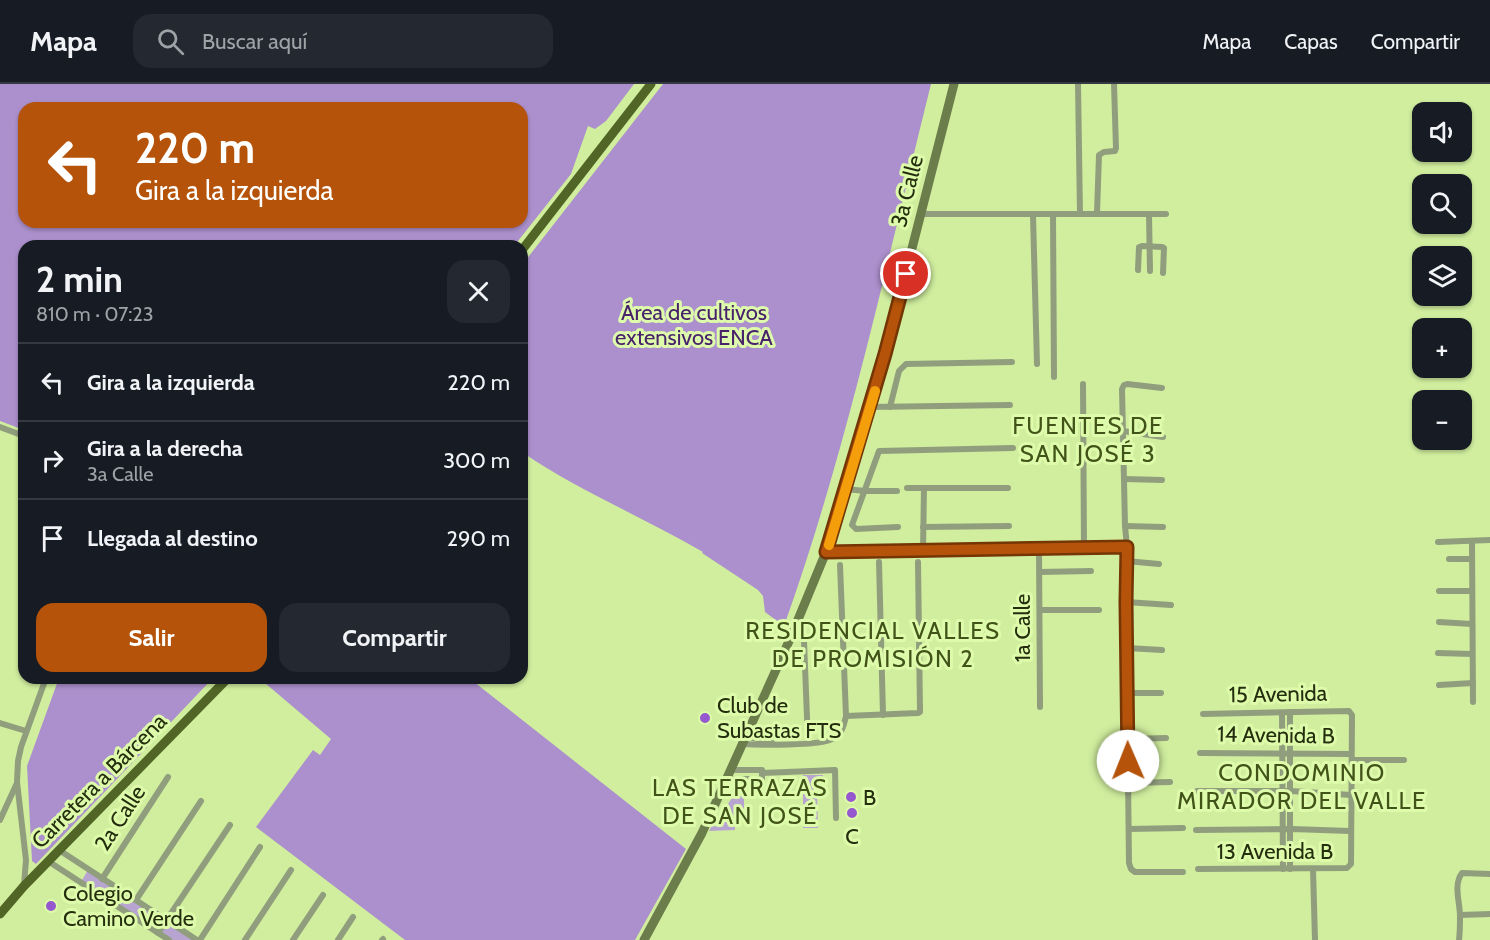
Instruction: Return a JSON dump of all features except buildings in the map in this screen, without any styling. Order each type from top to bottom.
[{"type":"main road","points":[[528,242],[651,84]]},
{"type":"main road","name":"3a Calle","points":[[644,940],[701,835],[826,552],[870,407],[954,84]]},
{"type":"main road","name":"Carretera a Bárcena","points":[[0,914],[58,850],[222,684]]},
{"type":"street","points":[[1078,84],[1080,214]]},
{"type":"street","points":[[1097,213],[1099,155],[1115,151],[1116,148],[1114,84]]},
{"type":"street","points":[[921,214],[1166,214]]},
{"type":"street","points":[[1053,214],[1054,377]]},
{"type":"street","points":[[1149,214],[1150,271]]},
{"type":"street","points":[[1033,215],[1037,364]]},
{"type":"street","points":[[1138,270],[1139,247],[1150,246],[1164,248],[1163,273]]},
{"type":"street","points":[[890,407],[899,371],[906,364],[1012,362]]},
{"type":"street","points":[[1083,384],[1084,548]]},
{"type":"street","points":[[1162,388],[1124,385],[1122,390],[1127,547],[1129,862],[1131,869],[1135,872],[1183,872]]},
{"type":"street","points":[[870,407],[1010,405]]},
{"type":"street","points":[[0,427],[18,434]]},
{"type":"street","points":[[1123,431],[1163,437]]},
{"type":"street","points":[[898,527],[856,529],[852,525],[879,451],[1013,448]]},
{"type":"street","points":[[1125,479],[1162,480]]},
{"type":"street","points":[[907,488],[1008,488]]},
{"type":"street","points":[[923,551],[924,488]]},
{"type":"street","points":[[846,489],[897,490]]},
{"type":"street","points":[[923,527],[1009,526]]},
{"type":"street","points":[[1125,526],[1163,527]]},
{"type":"street","points":[[1438,542],[1490,540]]},
{"type":"street","points":[[1472,542],[1473,702]]},
{"type":"street","points":[[826,552],[1127,547]]},
{"type":"street","name":"1a Calle","points":[[1039,550],[1040,707]]},
{"type":"street","points":[[1449,559],[1472,560]]},
{"type":"street","points":[[846,716],[918,713],[921,708],[918,561]]},
{"type":"street","points":[[1126,561],[1159,564]]},
{"type":"street","points":[[879,562],[883,715]]},
{"type":"street","points":[[744,740],[775,745],[826,742],[839,734],[844,726],[846,716],[840,565]]},
{"type":"street","points":[[1040,572],[1091,571]]},
{"type":"street","points":[[1439,591],[1472,591]]},
{"type":"street","points":[[1126,602],[1171,605]]},
{"type":"street","points":[[1040,610],[1099,610]]},
{"type":"street","points":[[1439,622],[1472,624]]},
{"type":"street","points":[[804,641],[808,743]]},
{"type":"street","points":[[1127,648],[1162,650]]},
{"type":"street","points":[[1438,653],[1472,654]]},
{"type":"street","points":[[1439,685],[1473,683]]},
{"type":"street","points":[[24,886],[26,852],[17,782],[21,747],[44,684]]},
{"type":"street","points":[[1127,693],[1161,693]]},
{"type":"street","name":"15 Avenida","points":[[1203,714],[1346,711],[1352,715],[1351,757]]},
{"type":"street","points":[[1282,712],[1291,791],[1292,829],[1287,869]]},
{"type":"street","points":[[1287,869],[1283,830],[1283,792],[1290,712]]},
{"type":"street","points":[[0,723],[26,731]]},
{"type":"street","points":[[1128,739],[1166,738]]},
{"type":"street","name":"14 Avenida B","points":[[1200,753],[1286,753],[1404,760]]},
{"type":"street","points":[[1196,830],[1350,831],[1351,757]]},
{"type":"street","points":[[729,775],[835,770],[836,818]]},
{"type":"street","points":[[729,775],[762,774]]},
{"type":"street","name":"2a Calle","points":[[102,879],[168,777]]},
{"type":"street","points":[[0,820],[17,782]]},
{"type":"street","points":[[1129,783],[1170,782]]},
{"type":"street","points":[[1197,791],[1291,791],[1351,795]]},
{"type":"street","points":[[136,900],[201,801]]},
{"type":"street","points":[[158,933],[230,825]]},
{"type":"street","points":[[1130,829],[1183,828]]},
{"type":"street","name":"13 Avenida B","points":[[1198,868],[1347,868],[1351,864],[1350,831]]},
{"type":"street","points":[[58,850],[198,940],[261,847]]},
{"type":"street","points":[[48,861],[169,940]]},
{"type":"street","points":[[1314,869],[1315,940]]},
{"type":"street","points":[[245,940],[291,870]]},
{"type":"street","points":[[1460,940],[1457,884],[1462,873],[1490,874]]},
{"type":"street","points":[[293,940],[323,895]]},
{"type":"street","points":[[1460,915],[1490,915]]},
{"type":"street","points":[[338,940],[353,917]]},
{"type":"shaded area","points":[[803,775],[823,775],[823,789],[817,792],[818,828],[803,828]]},
{"type":"shaded area","points":[[758,782],[758,784],[749,784],[748,789],[744,790],[744,821],[735,821],[735,830],[709,831],[718,815],[725,815],[728,804],[738,788],[738,786],[733,786],[735,783]]},
{"type":"shaded area","points":[[88,870],[197,940],[169,940],[81,882]]},
{"type":"green space","points":[[0,84],[634,84],[606,121],[595,129],[588,126],[571,174],[519,240],[18,240],[18,428],[0,421]]},
{"type":"green space","name":"Área de cultivos extensivos ENCA","points":[[663,84],[931,84],[846,425],[807,560],[784,626],[765,612],[763,596],[758,590],[703,552],[588,492],[528,456],[528,257]]},
{"type":"green space","points":[[57,684],[207,684],[36,864],[32,861],[27,766]]},
{"type":"green space","points":[[266,684],[477,684],[686,849],[635,940],[405,940],[256,827],[313,750],[320,755],[331,739]]},
{"type":"slow traffic","points":[[829,545],[875,391]]},
{"type":"place","name":"Club de Subastas FTS","points":[[705,718]]},
{"type":"place","name":"B","points":[[851,797]]},
{"type":"place","name":"C","points":[[852,813]]},
{"type":"place","name":"Colegio Camino Verde","points":[[51,906]]},
{"type":"district","name":"FUENTES DE SAN JOSÉ 3","points":[[1088,439]]},
{"type":"district","name":"RESIDENCIAL VALLES DE PROMISIÓN 2","points":[[873,644]]},
{"type":"district","name":"CONDOMINIO MIRADOR DEL VALLE","points":[[1302,786]]},
{"type":"district","name":"LAS TERRAZAS DE SAN JOSÉ","points":[[740,801]]},
{"type":"route","points":[[906,274],[885,354],[826,552],[1127,547],[1128,761]]}]
